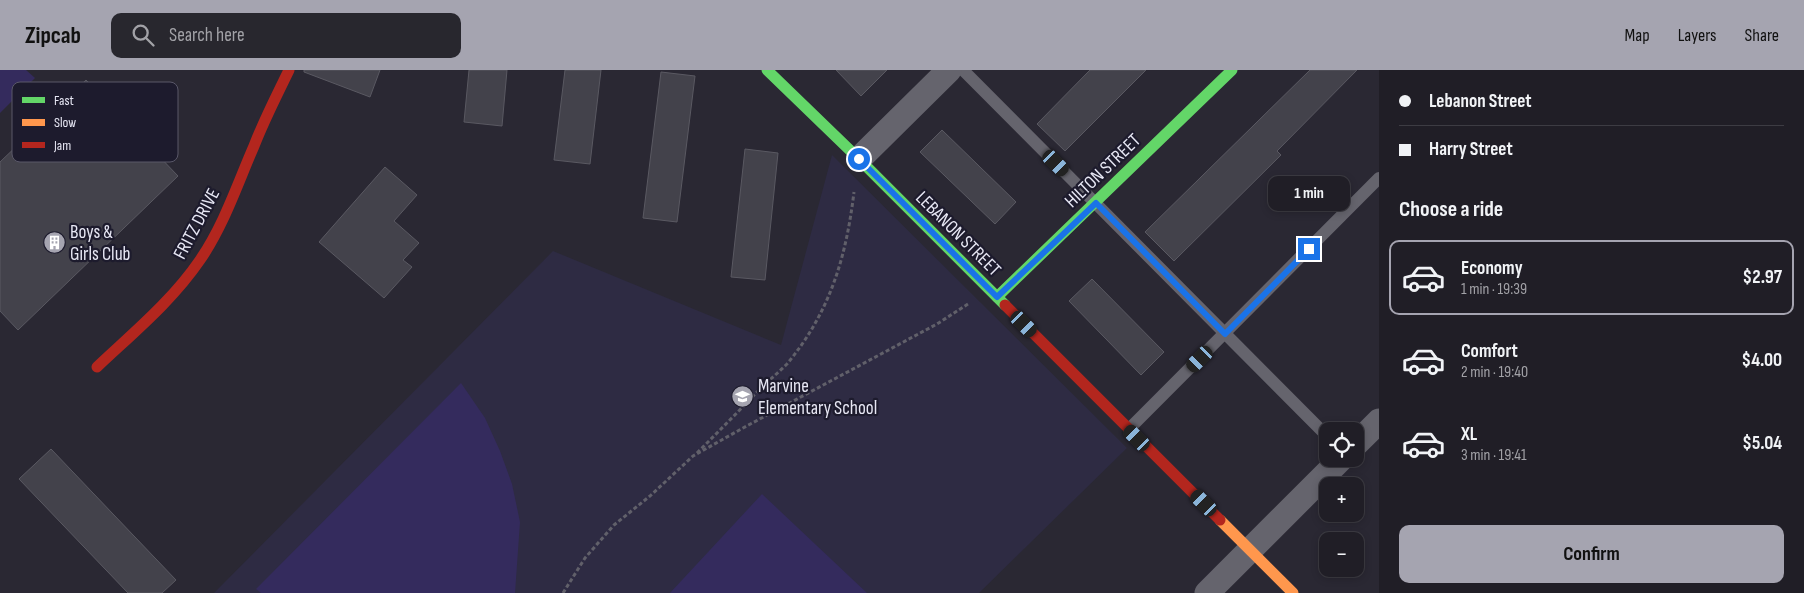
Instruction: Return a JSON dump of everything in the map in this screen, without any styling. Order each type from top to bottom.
[{"type":"street","name":"FRITZ DRIVE","points":[[97,367],[172,294],[202,258],[226,215],[256,140],[289,70]]},
{"type":"street","name":"LEBANON STREET","points":[[767,70],[859,159],[1294,593]]},
{"type":"street","points":[[859,159],[949,70]]},
{"type":"street","name":"HILTON STREET","points":[[997,297],[1232,70]]},
{"type":"street","points":[[1364,436],[1379,421]]},
{"type":"street","points":[[1207,593],[1333,467]]},
{"type":"lane","points":[[963,70],[1319,428]]},
{"type":"lane","points":[[1129,429],[1379,178]]},
{"type":"path","points":[[563,593],[585,558],[614,525],[657,490],[693,456],[794,355],[812,329],[838,274],[848,231],[854,189]]},
{"type":"path","points":[[693,456],[936,324],[968,303]]},
{"type":"shaded area","points":[[0,70],[26,70],[35,78],[31,82],[12,82],[12,101],[0,113]]},
{"type":"shaded area","name":"Marvine Elementary School","points":[[832,155],[1127,448],[979,593],[214,593],[553,251],[781,345]]},
{"type":"shaded area","points":[[461,383],[485,418],[512,484],[520,522],[515,593],[261,593],[256,589]]},
{"type":"shaded area","points":[[762,494],[867,593],[670,593]]},
{"type":"building","points":[[304,70],[380,70],[370,97],[304,72]]},
{"type":"building","points":[[469,70],[507,70],[502,126],[464,122]]},
{"type":"building","points":[[565,70],[601,70],[590,164],[554,160]]},
{"type":"building","points":[[836,70],[887,70],[861,96]]},
{"type":"building","points":[[1090,70],[1146,70],[1065,151],[1037,124]]},
{"type":"building","points":[[1310,70],[1357,70],[1277,151],[1281,155],[1174,261],[1145,232]]},
{"type":"building","points":[[661,72],[695,76],[677,222],[643,218]]},
{"type":"building","points":[[942,130],[1016,202],[995,224],[920,152]]},
{"type":"building","points":[[745,149],[778,153],[765,280],[731,277]]},
{"type":"building","name":"Boys & Girls Club","points":[[12,151],[12,162],[165,162],[178,176],[18,330],[0,311],[0,162]]},
{"type":"building","points":[[385,167],[417,195],[394,221],[419,243],[403,260],[412,267],[384,298],[319,242]]},
{"type":"building","points":[[1092,279],[1164,352],[1141,375],[1069,301]]},
{"type":"building","points":[[51,449],[176,580],[162,593],[128,593],[19,479]]},
{"type":"traffic: fast","points":[[767,70],[1005,305]]},
{"type":"traffic: fast","points":[[997,297],[1232,70]]},
{"type":"traffic: slow","points":[[1220,520],[1293,593]]},
{"type":"traffic: jam","points":[[97,367],[165,303],[189,275],[209,247],[289,70]]},
{"type":"traffic: jam","points":[[1005,305],[1220,520]]},
{"type":"place","name":"Boys & Girls Club","points":[[54,243]]},
{"type":"place","name":"Marvine Elementary School","points":[[742,397]]},
{"type":"route","points":[[859,159],[997,297],[1096,203],[1225,334],[1309,249]]}]
